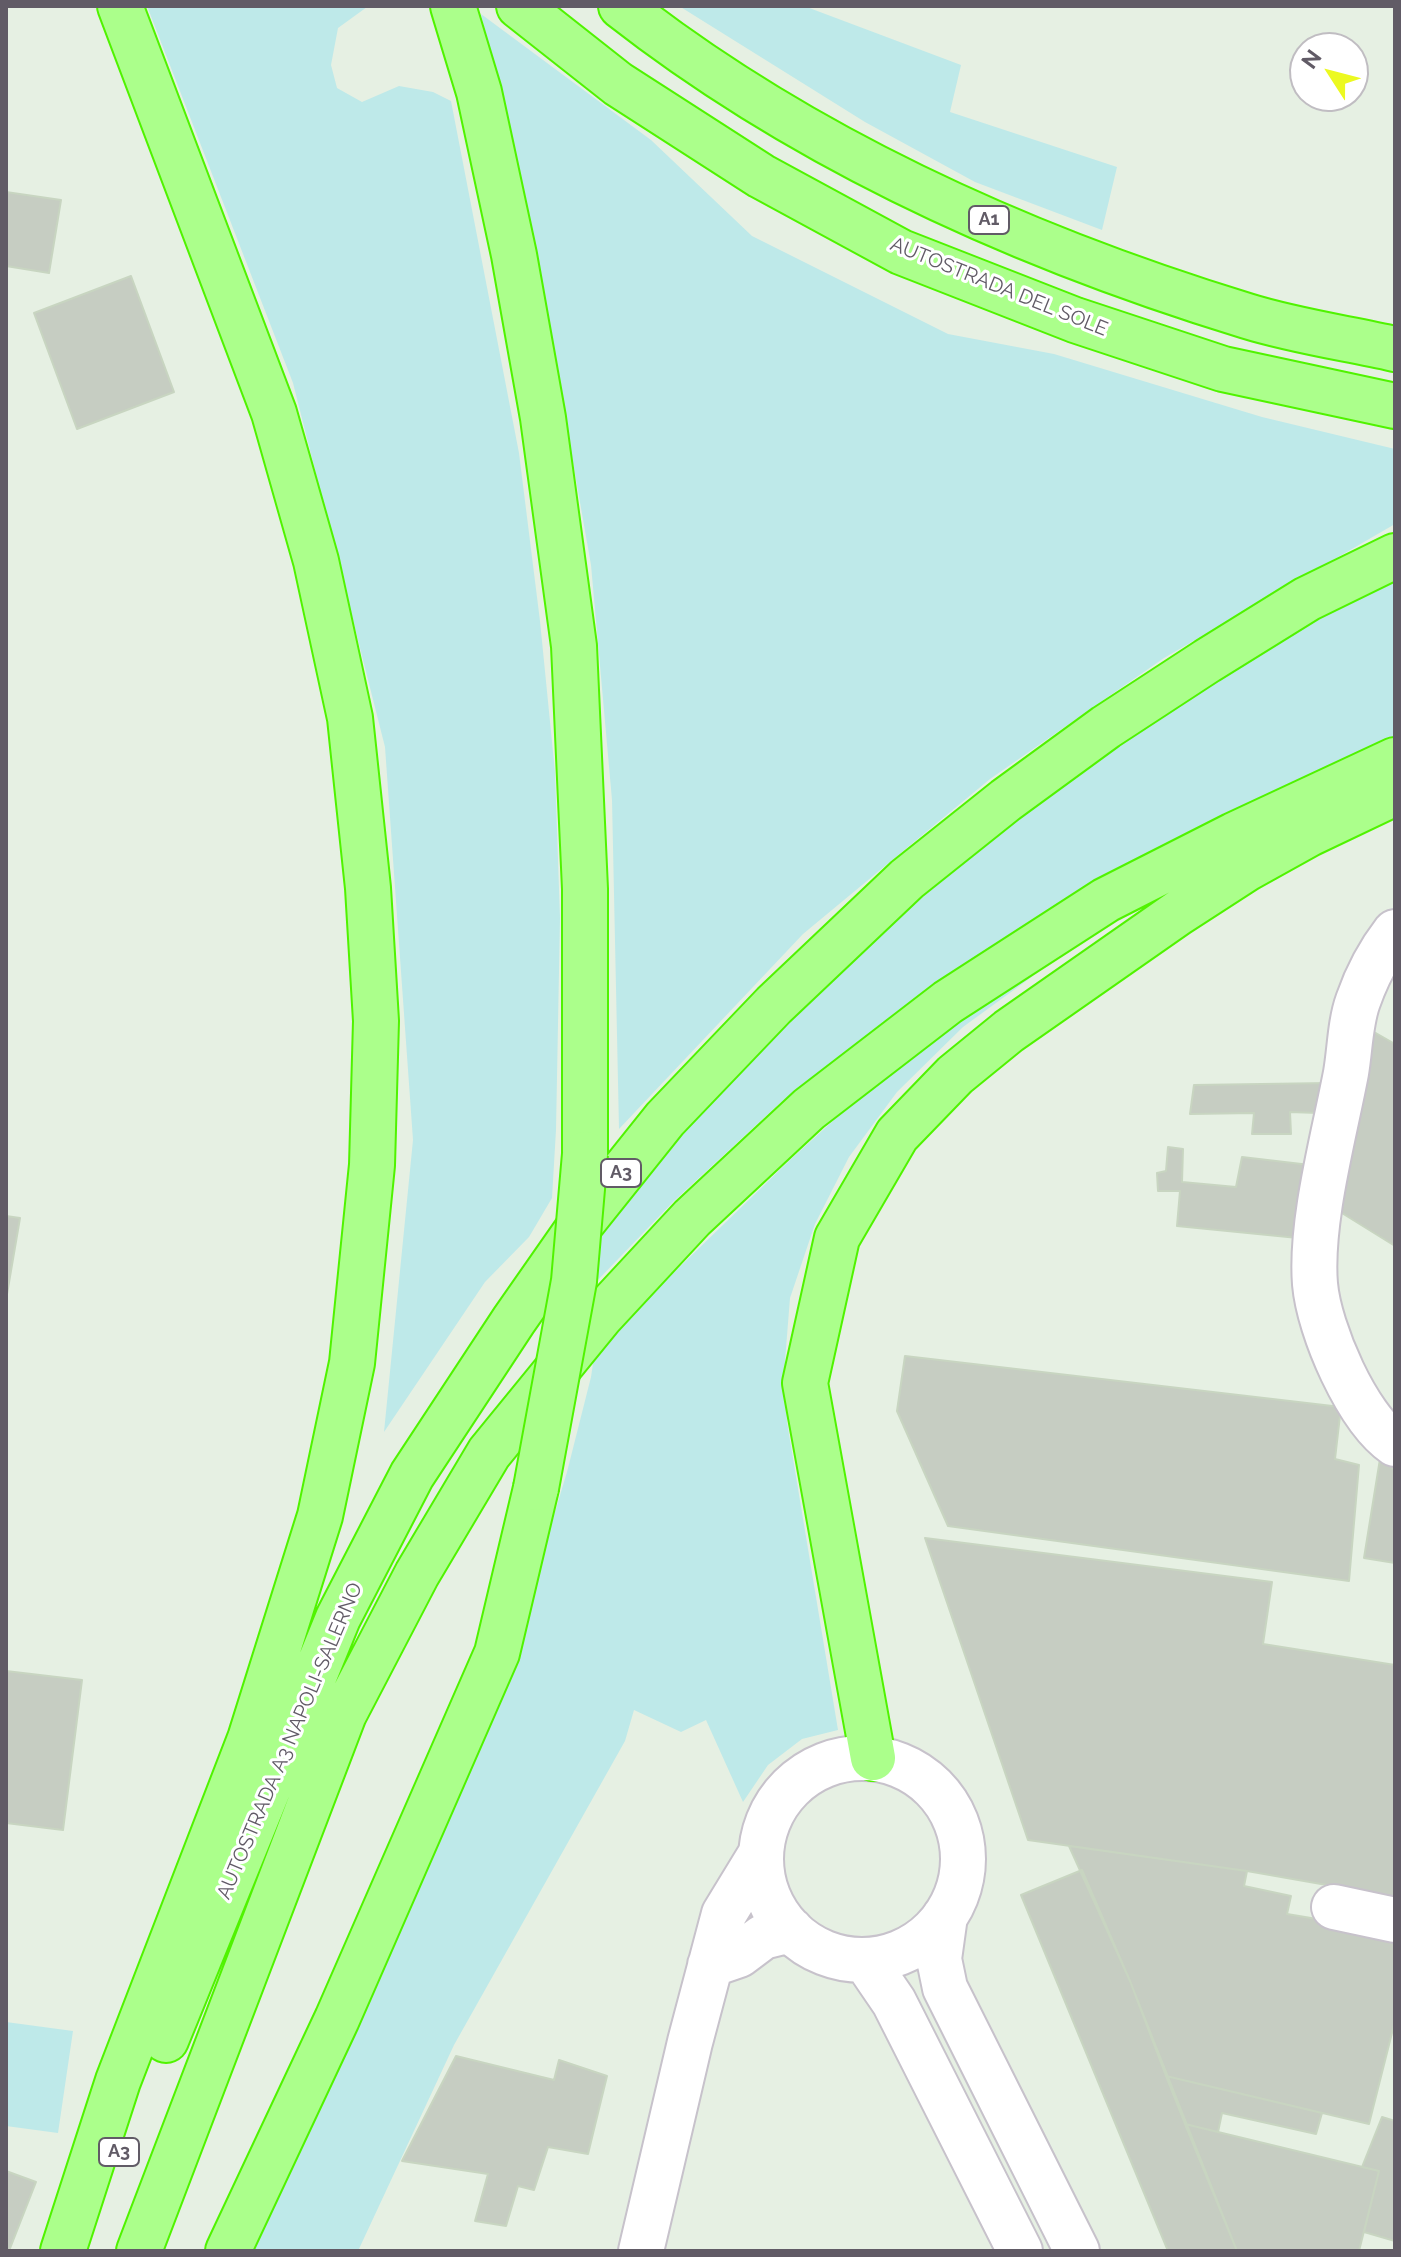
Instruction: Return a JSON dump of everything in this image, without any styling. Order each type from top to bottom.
[{"type":"highway","points":[[63,2251],[118,2081],[250,1739],[320,1516],[352,1363],[372,1165],[376,1021],[368,888],[350,718],[316,561],[274,413],[120,6]]},
{"type":"highway","points":[[228,2251],[337,2019],[497,1653],[536,1488],[574,1281],[585,1154],[585,889],[574,646],[543,418],[514,255],[479,92],[453,6]]},
{"type":"highway","name":"AUTOSTRADA DEL SOLE","points":[[519,6],[618,84],[761,176],[901,252],[1075,320],[1223,369],[1395,406]]},
{"type":"highway","name":"A1","points":[[621,6],[759,102],[911,186],[1109,270],[1250,317],[1395,349]]},
{"type":"highway","name":"AUTOSTRADA A3 NAPOLI-SALERNO","points":[[77,2251],[338,1618],[412,1475],[581,1224],[665,1119],[774,1005],[907,879],[1006,800],[1106,727],[1307,599],[1395,556]]},
{"type":"highway","name":"AUTOSTRADA A3 NAPOLI-SALERNO","points":[[139,2251],[344,1714],[417,1574],[489,1453],[600,1317],[692,1218],[809,1109],[948,1002],[1106,900],[1248,828],[1395,760]]},
{"type":"highway","points":[[873,1758],[805,1383],[837,1238],[897,1135],[955,1075],[1009,1031],[1178,913],[1309,834],[1395,793]]},
{"type":"street","points":[[1395,932],[1376,957],[1356,1005],[1316,1232],[1315,1286],[1329,1341],[1355,1399],[1384,1437],[1395,1444]]},
{"type":"street","points":[[873,1758],[907,1768],[935,1789],[953,1816],[963,1850],[960,1885],[945,1916],[923,1941],[900,1953],[866,1961],[831,1956],[799,1940],[775,1914],[764,1890],[760,1855],[767,1820],[801,1777],[833,1761],[873,1758]]},
{"type":"street","points":[[641,2251],[724,1914],[760,1855]]},
{"type":"street","points":[[1334,1907],[1395,1920]]},
{"type":"street","points":[[945,1916],[939,1959],[945,1988],[1077,2251]]},
{"type":"street","points":[[710,1965],[739,1955],[763,1937],[791,1930]]},
{"type":"street","points":[[866,1961],[894,2002],[1020,2251]]},
{"type":"shaded area","points":[[147,6],[375,6],[367,7],[338,28],[331,65],[337,88],[362,102],[399,86],[433,92],[451,101],[519,453],[555,772],[560,918],[552,1198],[529,1237],[485,1282],[384,1432],[413,1140],[385,747],[293,383]]},
{"type":"shaded area","points":[[679,6],[804,6],[961,65],[950,112],[1117,167],[1102,230],[975,182],[865,122]]},
{"type":"shaded area","points":[[481,14],[651,140],[752,236],[948,334],[1054,354],[1262,417],[1395,449],[1395,524],[1164,658],[990,779],[803,934],[619,1129],[612,800],[591,565],[532,229]]},
{"type":"shaded area","points":[[1395,578],[1395,741],[1304,779],[1050,909],[903,1007],[780,1103],[674,1201],[595,1283],[597,1242],[686,1129],[856,955],[988,840],[1145,725],[1354,597]]},
{"type":"shaded area","points":[[1033,976],[963,1027],[897,1092],[849,1157],[815,1224],[790,1298],[785,1361],[787,1422],[838,1730],[802,1739],[768,1765],[743,1802],[706,1720],[681,1732],[634,1710],[625,1741],[454,2045],[358,2251],[243,2251],[522,1621],[567,1472],[594,1357],[661,1285],[878,1080],[992,997]]},
{"type":"shaded area","points":[[6,2022],[73,2031],[58,2133],[6,2126]]},
{"type":"building","points":[[6,192],[61,200],[49,273],[6,266]]},
{"type":"building","points":[[131,276],[174,392],[77,429],[34,313]]},
{"type":"building","points":[[1374,1032],[1395,1044],[1395,1246],[1337,1210]]},
{"type":"building","points":[[1329,1083],[1318,1113],[1290,1112],[1291,1134],[1252,1134],[1254,1113],[1190,1114],[1194,1085]]},
{"type":"building","points":[[1168,1147],[1183,1149],[1182,1182],[1236,1187],[1242,1157],[1310,1165],[1298,1238],[1177,1226],[1180,1191],[1158,1191],[1157,1173],[1166,1171]]},
{"type":"building","points":[[6,1216],[20,1218],[6,1300]]},
{"type":"building","points":[[905,1356],[1341,1407],[1335,1459],[1359,1465],[1349,1581],[948,1526],[897,1411]]},
{"type":"building","points":[[1380,1459],[1395,1470],[1395,1563],[1364,1558]]},
{"type":"building","points":[[925,1538],[1272,1582],[1263,1644],[1395,1665],[1395,1897],[1247,1871],[1028,1840]]},
{"type":"building","points":[[6,1671],[82,1680],[63,1830],[6,1823]]},
{"type":"building","points":[[1069,1846],[1247,1871],[1244,1886],[1291,1896],[1287,1914],[1395,1932],[1395,2021],[1369,2124],[1166,2076],[1130,1981]]},
{"type":"building","points":[[1082,1870],[1130,1981],[1237,2251],[1168,2251],[1021,1895]]},
{"type":"building","points":[[456,2056],[554,2080],[559,2060],[607,2076],[588,2154],[548,2147],[534,2190],[518,2186],[506,2226],[475,2221],[488,2174],[402,2161]]},
{"type":"building","points":[[1166,2076],[1322,2113],[1316,2134],[1222,2113],[1218,2132],[1185,2124]]},
{"type":"building","points":[[1382,2117],[1395,2121],[1395,2241],[1364,2232],[1379,2171],[1362,2167]]},
{"type":"building","points":[[1185,2124],[1379,2171],[1359,2251],[1237,2251]]},
{"type":"building","points":[[6,2171],[36,2182],[9,2251],[6,2251]]}]
